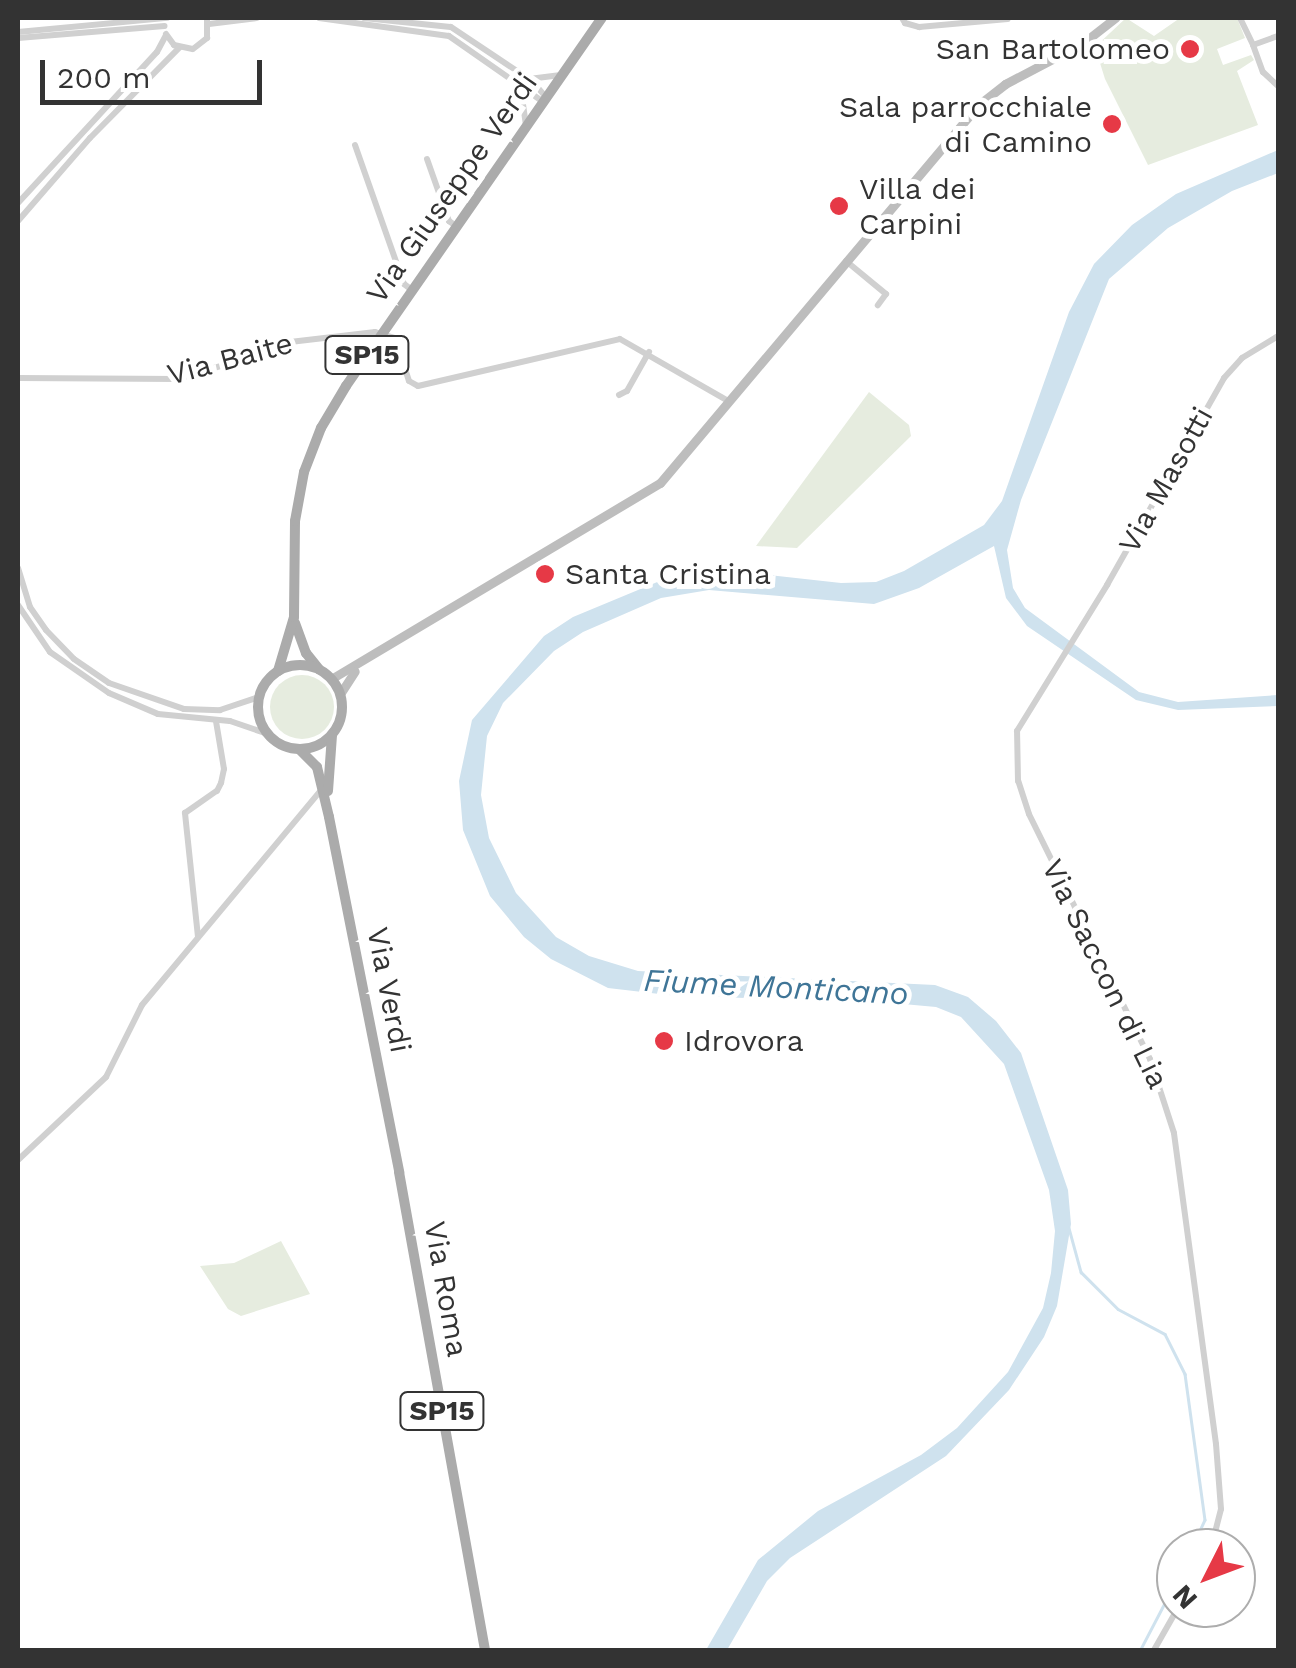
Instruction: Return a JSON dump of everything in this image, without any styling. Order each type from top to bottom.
[{"type":"main road","name":"Via Giuseppe Verdi","points":[[294,617],[292,563],[304,472],[322,428],[382,332],[602,18]]},
{"type":"main road","name":"SP15","points":[[294,617],[306,653],[332,679],[340,694],[342,716],[332,735],[329,817]]},
{"type":"main road","name":"SP15","points":[[259,698],[278,671],[294,617]]},
{"type":"main road","points":[[278,671],[291,666],[319,670]]},
{"type":"main road","points":[[259,698],[261,723],[277,742],[300,750],[332,735]]},
{"type":"main road","name":"SP15","points":[[300,750],[317,767],[329,817]]},
{"type":"main road","name":"Via Verdi","points":[[329,817],[399,1172]]},
{"type":"main road","name":"Via Roma","points":[[399,1172],[486,1650]]},
{"type":"street","points":[[18,221],[90,138],[179,48],[193,49],[204,43],[208,21],[257,18]]},
{"type":"street","points":[[319,18],[441,34],[520,89],[544,99]]},
{"type":"street","points":[[364,18],[438,20],[528,78],[544,99]]},
{"type":"street","points":[[902,18],[905,24],[918,27],[1008,18]]},
{"type":"street","points":[[332,679],[361,666],[651,490],[991,93],[1084,43],[1115,18]]},
{"type":"street","points":[[1240,18],[1262,72],[1278,86]]},
{"type":"street","points":[[438,20],[441,34]]},
{"type":"street","points":[[166,24],[179,48]]},
{"type":"street","points":[[18,35],[166,24]]},
{"type":"street","points":[[18,203],[157,52],[166,24]]},
{"type":"street","points":[[1253,45],[1278,36]]},
{"type":"street","points":[[528,78],[561,75]]},
{"type":"street","points":[[520,89],[526,124]]},
{"type":"street","points":[[356,146],[404,284],[412,290]]},
{"type":"street","points":[[427,159],[449,221],[456,226]]},
{"type":"street","points":[[846,261],[886,294],[878,304]]},
{"type":"street","points":[[382,332],[395,338],[413,386],[620,339],[649,352],[730,402]]},
{"type":"street","name":"Via Baite","points":[[18,378],[177,379],[248,358],[273,344],[382,332]]},
{"type":"street","name":"Via Masotti","points":[[1063,652],[1108,585],[1224,378],[1242,358],[1278,336]]},
{"type":"street","points":[[618,395],[627,391],[649,352]]},
{"type":"street","points":[[18,568],[30,607],[46,630],[74,659],[109,683],[184,710],[220,710],[259,698]]},
{"type":"street","points":[[18,605],[50,652],[93,684],[158,714],[254,726],[268,734]]},
{"type":"street","name":"Via Saccon di Lia","points":[[1063,652],[1016,731],[1018,781],[1033,825],[1150,1059],[1174,1133],[1216,1444],[1221,1508],[1216,1528]]},
{"type":"street","points":[[340,694],[361,666]]},
{"type":"street","points":[[198,938],[184,823],[190,807],[217,791],[222,783],[224,769],[216,721]]},
{"type":"street","points":[[18,1160],[106,1077],[142,1006],[323,788]]},
{"type":"street","points":[[1154,1650],[1167,1628]]},
{"type":"shaded area","points":[[1126,18],[1154,36],[1180,18],[1237,18],[1245,38],[1217,49],[1223,65],[1251,55],[1254,60],[1237,71],[1258,125],[1148,165],[1105,79],[1095,47]]},
{"type":"shaded area","points":[[869,392],[909,425],[911,436],[797,548],[756,546]]},
{"type":"shaded area","points":[[302,675],[325,684],[334,707],[325,730],[302,739],[279,730],[270,707],[279,684]]},
{"type":"shaded area","points":[[281,1241],[310,1294],[241,1316],[228,1309],[200,1266],[234,1263]]},
{"type":"water","name":"Fiume Monticano","points":[[1278,150],[1278,173],[1232,191],[1168,228],[1109,279],[1021,500],[1007,550],[1013,588],[1025,608],[1139,692],[1178,702],[1278,695],[1278,706],[1178,710],[1136,700],[1027,626],[1006,598],[994,546],[919,588],[874,604],[709,590],[661,598],[583,632],[554,651],[503,703],[487,736],[481,795],[489,838],[516,893],[556,937],[589,956],[638,971],[935,985],[968,997],[996,1021],[1021,1053],[1068,1190],[1071,1224],[1057,1306],[1044,1337],[1009,1390],[946,1456],[790,1558],[767,1581],[727,1650],[706,1650],[758,1560],[818,1511],[921,1455],[957,1428],[1008,1372],[1043,1308],[1051,1273],[1055,1231],[1049,1190],[1004,1064],[961,1017],[936,1007],[903,1004],[668,995],[608,988],[551,959],[524,937],[490,896],[463,830],[459,781],[472,720],[544,636],[573,617],[679,573],[713,569],[841,583],[876,582],[904,571],[984,525],[1002,501],[1069,312],[1094,264],[1132,225],[1176,194]]},
{"type":"waterway","points":[[1069,1228],[1081,1272],[1118,1309],[1165,1334],[1185,1374],[1205,1520],[1201,1528]]},
{"type":"waterway","points":[[1140,1650],[1156,1619]]},
{"type":"place","name":"San Bartolomeo","points":[[1190,49]]},
{"type":"place","name":"Sala parrocchiale di Camino","points":[[1112,124]]},
{"type":"place","name":"Villa dei Carpini","points":[[839,206]]},
{"type":"place","name":"Santa Cristina","points":[[545,574]]},
{"type":"place","name":"Idrovora","points":[[664,1041]]}]
